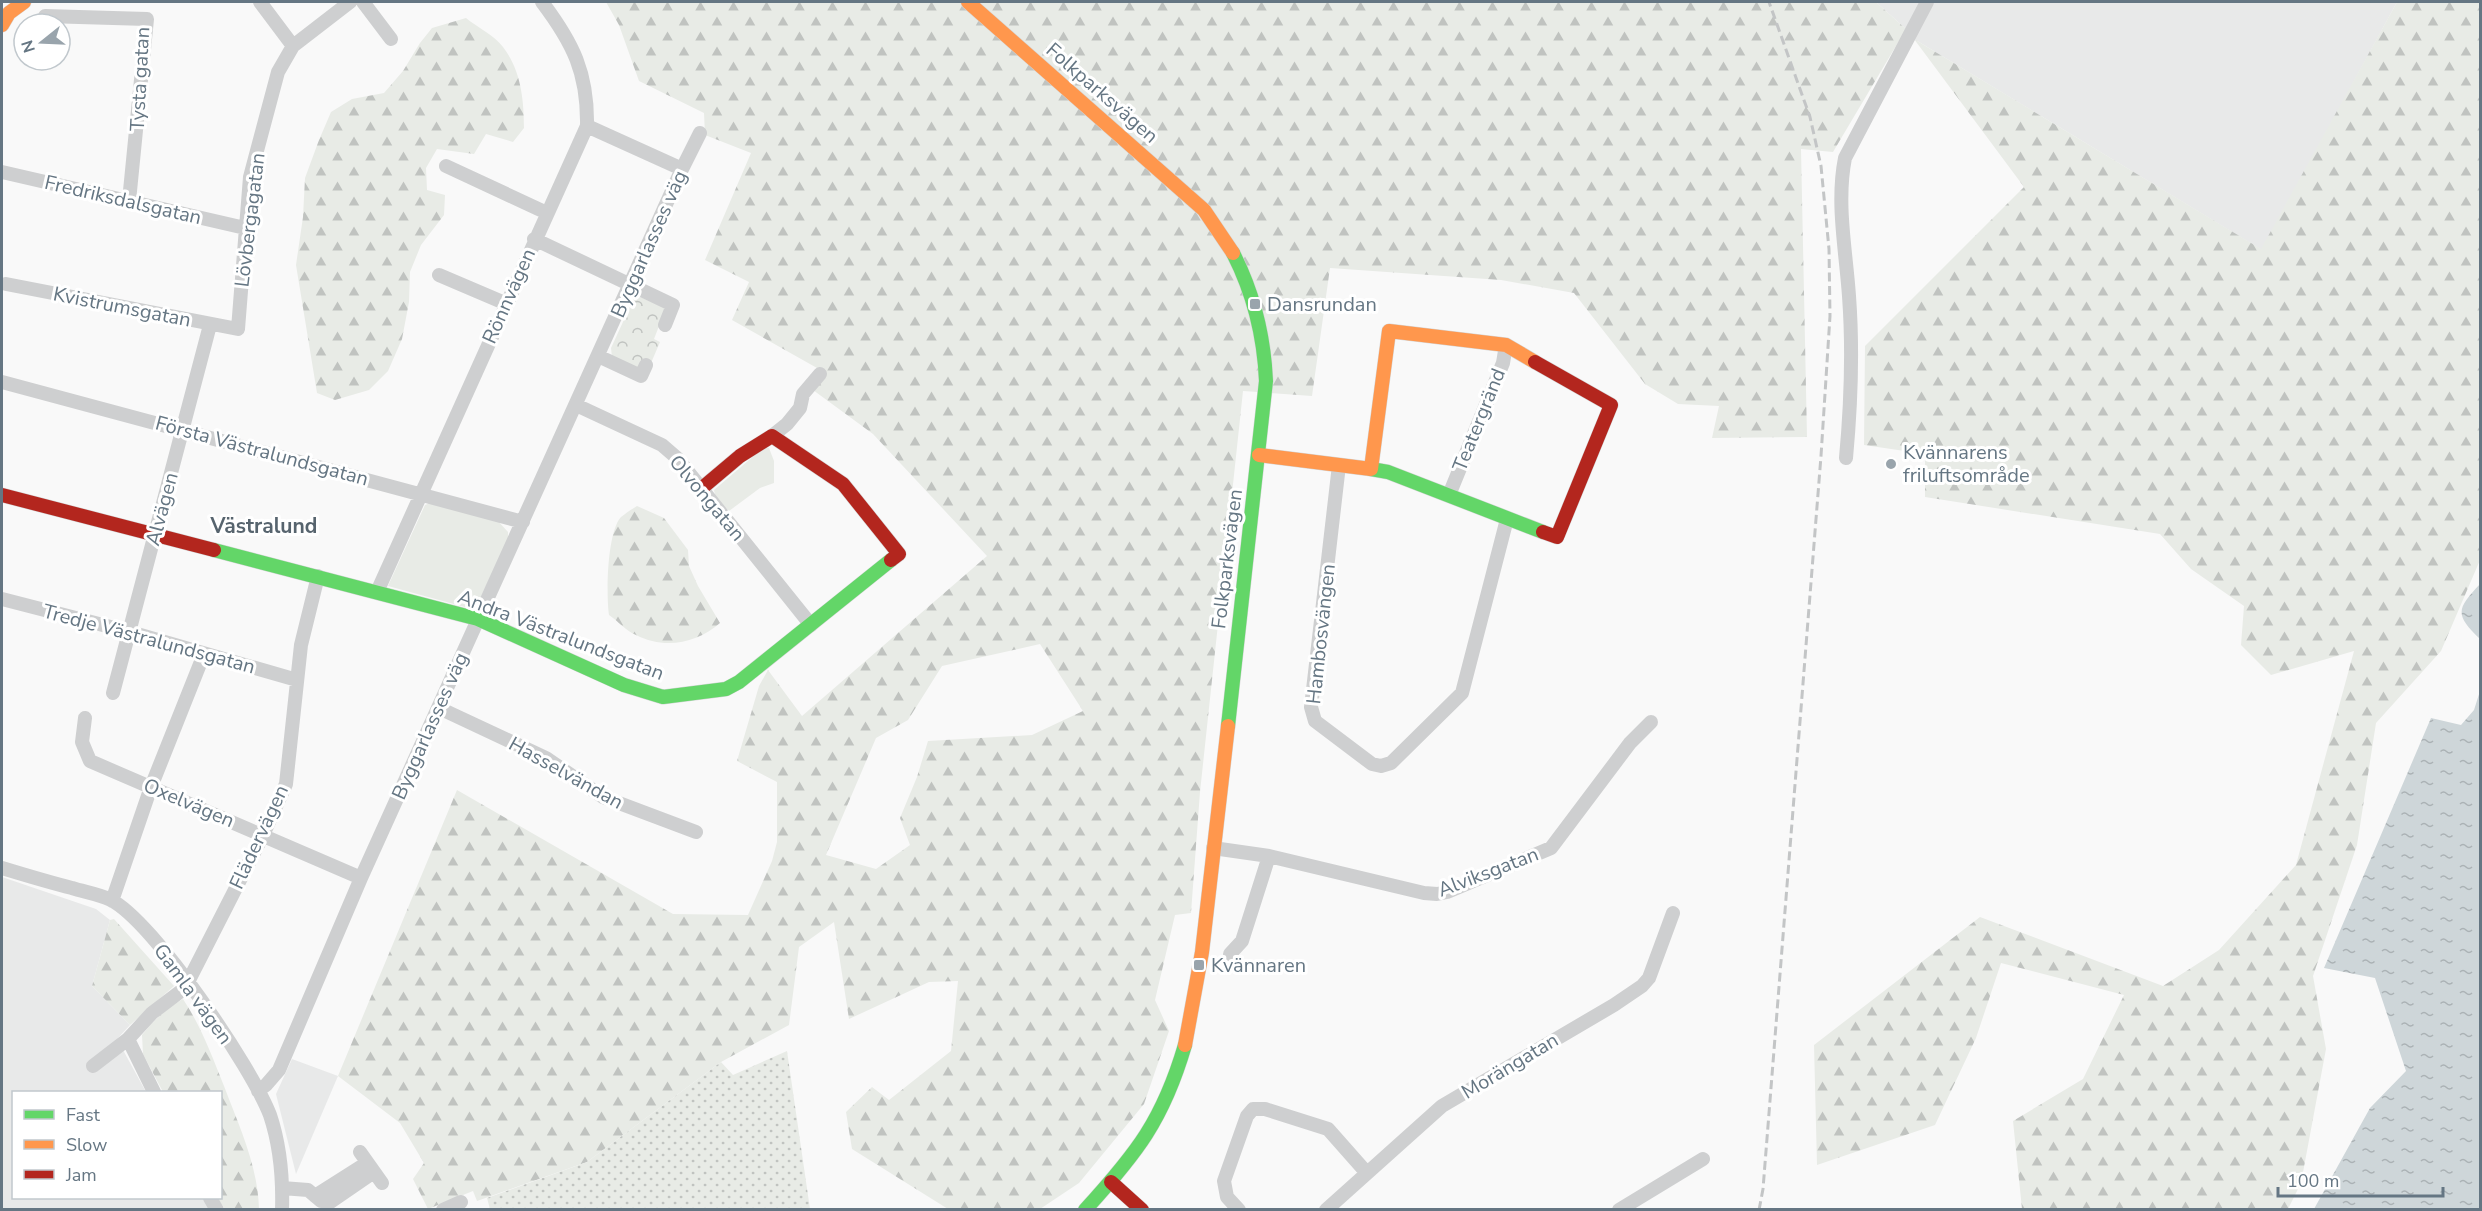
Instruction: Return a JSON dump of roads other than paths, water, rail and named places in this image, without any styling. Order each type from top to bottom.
[{"type":"street","points":[[2,26],[9,13],[24,2]]},
{"type":"street","points":[[260,2],[293,46]]},
{"type":"street","name":"Lövbergagatan","points":[[238,329],[250,177],[278,72],[293,46],[350,2]]},
{"type":"street","points":[[363,2],[391,39]]},
{"type":"street","name":"Rönnvägen","points":[[377,592],[534,239],[587,126],[588,101],[584,76],[573,47],[542,2]]},
{"type":"street","name":"Folkparksvägen","points":[[968,2],[1185,192],[1223,235],[1249,284],[1259,316],[1265,349],[1266,383],[1259,455],[1196,990],[1184,1054],[1167,1100],[1150,1132],[1134,1156],[1085,1209]]},
{"type":"street","points":[[1846,458],[1852,399],[1849,298],[1841,179],[1845,158],[1927,2]]},
{"type":"street","name":"Tysta gatan","points":[[72,17],[147,19],[141,104],[129,201]]},
{"type":"street","points":[[587,126],[682,169]]},
{"type":"street","name":"Byggarlasses väg","points":[[258,1091],[279,1070],[361,878],[700,133]]},
{"type":"street","points":[[446,166],[547,213]]},
{"type":"street","name":"Fredriksdalsgatan","points":[[2,172],[245,228]]},
{"type":"street","points":[[534,239],[673,305],[665,325]]},
{"type":"street","points":[[439,275],[507,304]]},
{"type":"street","name":"Kvistrumsgatan","points":[[6,284],[238,329]]},
{"type":"street","name":"Alvägen","points":[[113,693],[210,325]]},
{"type":"street","points":[[1259,455],[1388,472],[1557,537],[1611,405],[1506,345],[1389,331],[1371,469]]},
{"type":"street","name":"Teatergränd","points":[[1449,495],[1503,363],[1506,345]]},
{"type":"street","points":[[598,356],[641,376],[646,365]]},
{"type":"street","points":[[702,488],[740,456],[772,436],[800,408],[803,394],[820,374]]},
{"type":"street","name":"Första Västralundsgatan","points":[[2,382],[523,522]]},
{"type":"street","name":"Olvongatan","points":[[576,405],[662,445],[677,458],[811,626]]},
{"type":"street","name":"Andra Västralundsgatan","points":[[2,495],[478,619],[582,668],[624,685],[663,697],[726,689],[732,686],[811,626],[899,554],[843,484],[772,436]]},
{"type":"street","name":"Hambosvängen","points":[[1339,465],[1311,707],[1315,721],[1372,764],[1381,766],[1391,763],[1462,693],[1507,519]]},
{"type":"street","name":"Flädervägen","points":[[188,982],[263,835],[286,784],[301,645],[318,576]]},
{"type":"street","name":"Tredje Västralundsgatan","points":[[2,599],[130,632],[297,680]]},
{"type":"street","points":[[112,901],[151,787],[204,654]]},
{"type":"street","name":"Hasselvändan","points":[[439,708],[546,758],[603,797],[696,832]]},
{"type":"street","name":"Oxelvägen","points":[[85,718],[82,742],[90,761],[361,878]]},
{"type":"street","name":"Alviksgatan","points":[[1213,848],[1269,856],[1424,893],[1448,892],[1551,848],[1630,743],[1651,722]]},
{"type":"street","points":[[1230,954],[1242,940],[1269,856]]},
{"type":"street","name":"Gamla vägen","points":[[2,868],[112,901],[143,928],[188,982],[240,1059],[269,1114],[276,1138],[282,1209]]},
{"type":"street","name":"Morängatan","points":[[1326,1209],[1442,1106],[1614,1005],[1642,986],[1649,978],[1673,913]]},
{"type":"street","points":[[93,1066],[128,1039],[152,1013],[181,991],[188,982]]},
{"type":"street","points":[[128,1039],[154,1091]]},
{"type":"street","points":[[1239,1209],[1227,1197],[1224,1181],[1247,1116],[1253,1109],[1265,1109],[1328,1129],[1366,1172]]},
{"type":"street","points":[[1619,1209],[1703,1159]]},
{"type":"street","points":[[282,1188],[308,1190],[315,1196],[329,1207],[371,1168],[315,1196]]},
{"type":"street","points":[[1111,1182],[1142,1209]]},
{"type":"street","points":[[442,1209],[461,1202]]},
{"type":"water","points":[[2480,584],[2480,639],[2466,623],[2462,612],[2463,606]]},
{"type":"water","points":[[2480,691],[2480,1209],[2314,1209],[2370,1108],[2406,1071],[2375,978],[2324,968],[2431,718],[2461,725],[2474,710]]},
{"type":"railway","points":[[1759,1210],[1763,1189],[1830,316],[1829,249],[1821,166],[1810,117],[1769,2]]},
{"type":"place","name":"Dansrundan","points":[[1255,304]]},
{"type":"place","name":"Kvännarens friluftsområde","points":[[1891,464]]},
{"type":"place","name":"Kvännaren","points":[[1199,965]]},
{"type":"district","name":"Västralund","points":[[264,526]]}]
